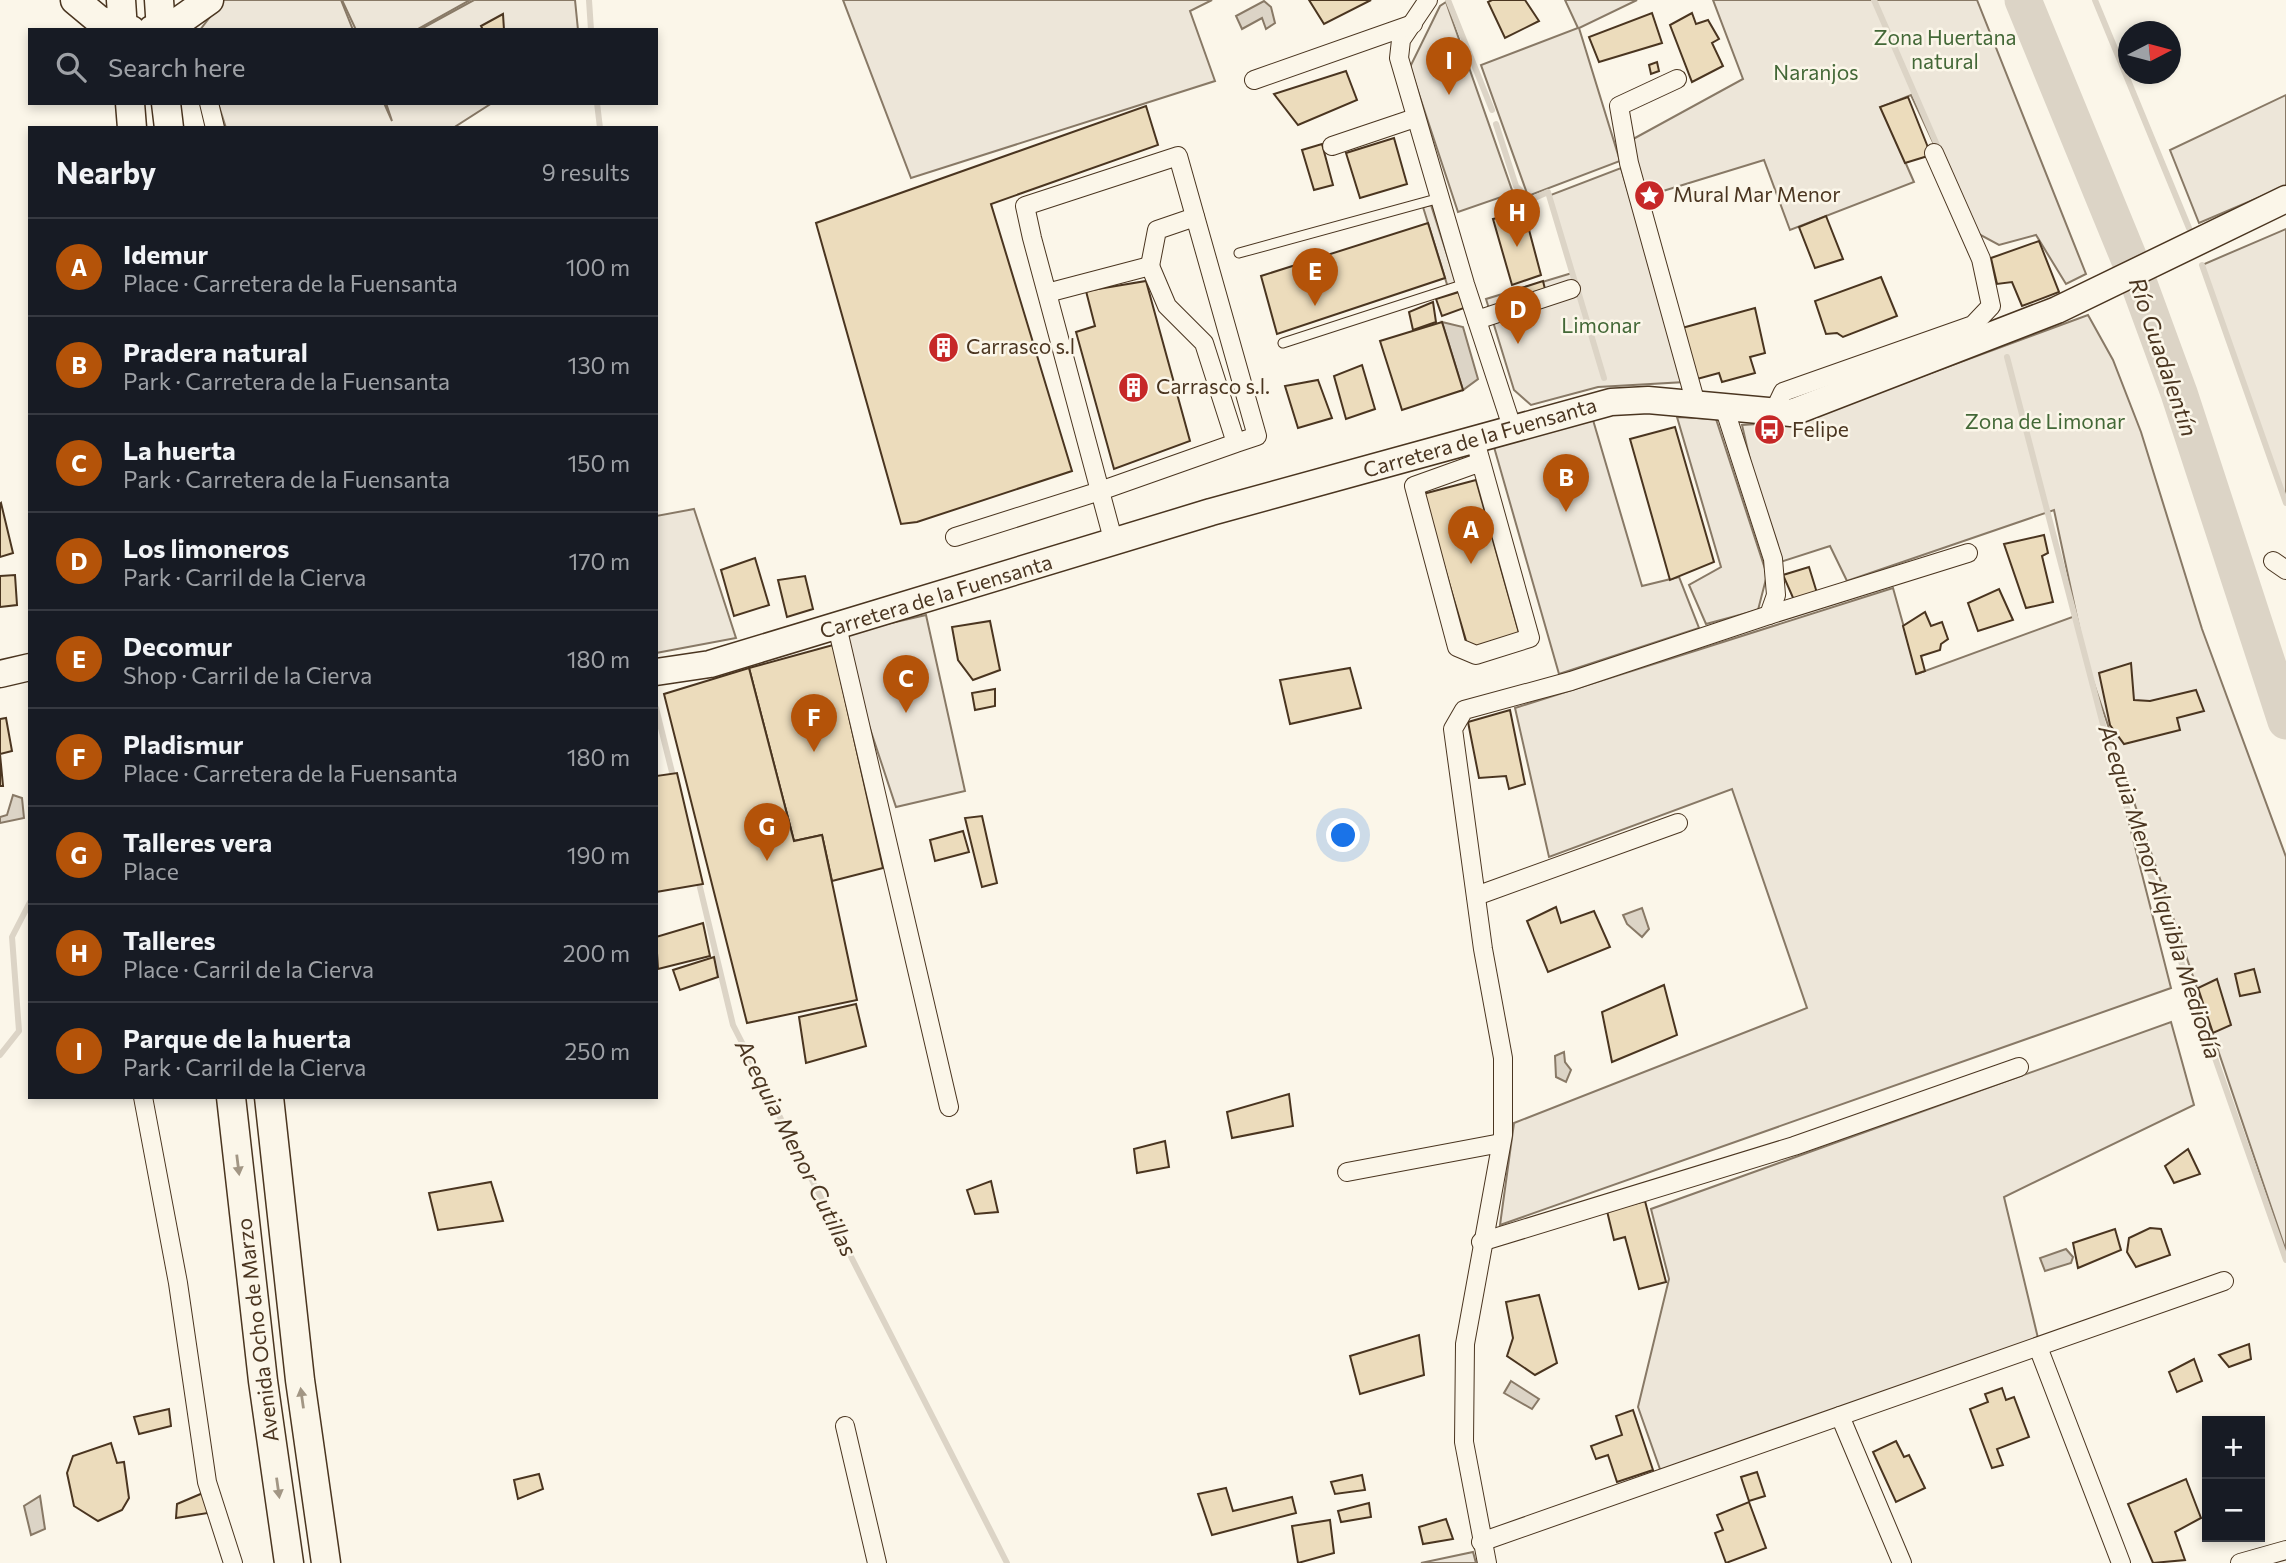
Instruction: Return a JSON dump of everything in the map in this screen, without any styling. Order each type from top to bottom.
[{"type":"main road","points":[[75,0],[99,20],[120,28]]},
{"type":"main road","points":[[121,0],[123,28]]},
{"type":"main road","points":[[159,0],[161,28]]},
{"type":"main road","points":[[164,28],[198,15]]},
{"type":"main road","points":[[130,105],[132,126]]},
{"type":"main road","points":[[166,105],[169,126]]},
{"type":"main road","name":"Carretera de la Fuensanta","points":[[658,671],[710,664],[1211,513],[1478,452],[1513,430],[1611,402],[1648,400],[1791,414],[2057,310],[2286,199]]},
{"type":"main road","points":[[0,674],[28,667]]},
{"type":"main road","name":"Avenida Ocho de Marzo","points":[[231,1099],[263,1381],[289,1563]]},
{"type":"main road","name":"Avenida Ocho de Marzo","points":[[269,1099],[300,1380],[326,1563]]},
{"type":"street","points":[[1428,0],[1402,40],[1399,58],[1465,284],[1513,430]]},
{"type":"street","points":[[1254,80],[1413,24]]},
{"type":"street","points":[[1677,79],[1619,106],[1629,163],[1696,404]]},
{"type":"street","points":[[209,105],[215,126]]},
{"type":"street","points":[[1332,146],[1415,118]]},
{"type":"street","points":[[1773,413],[1783,392],[1973,325],[1991,306],[1982,259],[1934,153]]},
{"type":"street","points":[[955,537],[1099,485],[1257,436],[1178,156],[1025,206],[1099,485],[1114,543]]},
{"type":"street","points":[[1195,218],[1157,230],[1150,266],[1167,306],[1204,343],[1236,443]]},
{"type":"street","points":[[1099,485],[1047,293],[1150,266]]},
{"type":"street","points":[[1477,320],[1571,289]]},
{"type":"street","points":[[1724,407],[1773,559],[1776,595],[1769,615]]},
{"type":"street","points":[[1478,452],[1530,638],[1476,655],[1457,647],[1414,486],[1478,452]]},
{"type":"street","points":[[1486,1563],[1464,1442],[1463,1403],[1465,1344],[1481,1242],[1501,1143],[1503,1058],[1476,896],[1453,729],[1464,710],[1571,681],[1968,553]]},
{"type":"street","points":[[837,626],[949,1107]]},
{"type":"street","points":[[1476,896],[1678,823]]},
{"type":"street","points":[[1481,1242],[1794,1146],[2019,1067]]},
{"type":"street","points":[[144,1099],[178,1283],[207,1482],[233,1563]]},
{"type":"street","points":[[1347,1172],[1501,1143]]},
{"type":"street","points":[[1481,1542],[2224,1281]]},
{"type":"street","points":[[2038,1347],[2121,1563]]},
{"type":"street","points":[[1840,1416],[1902,1563]]},
{"type":"street","points":[[845,1426],[877,1563]]},
{"type":"street","points":[[2240,1563],[2286,1550]]},
{"type":"lane","points":[[1239,253],[1440,198]]},
{"type":"lane","points":[[1283,343],[1465,284]]},
{"type":"green space","points":[[223,0],[341,0],[352,28],[202,28]]},
{"type":"green space","points":[[342,0],[470,0],[420,28],[355,28]]},
{"type":"green space","points":[[474,0],[575,0],[578,28],[423,28]]},
{"type":"green space","points":[[843,0],[1212,0],[1190,11],[1215,81],[911,178]]},
{"type":"green space","points":[[1565,0],[1637,0],[1579,28],[1620,161],[1528,196],[1481,65],[1578,28]]},
{"type":"green space","name":"Naranjos","points":[[1713,0],[1977,0],[2086,274],[2066,284],[2036,235],[1999,245],[1975,232],[1911,95],[1881,107],[1914,182],[1790,230],[1764,160],[1650,195],[1624,144],[1743,79]]},
{"type":"green space","points":[[1446,2],[1513,193],[1458,212],[1410,67],[1440,6]]},
{"type":"green space","points":[[2286,95],[2286,186],[2199,223],[2170,150]]},
{"type":"green space","points":[[219,105],[385,105],[392,121],[387,105],[489,105],[456,126],[225,126]]},
{"type":"green space","name":"Limonar","points":[[1621,168],[1685,382],[1598,387],[1531,405],[1514,390],[1486,299],[1572,273],[1548,196]]},
{"type":"green space","points":[[1431,205],[1459,292],[1450,294],[1423,207]]},
{"type":"green space","points":[[2286,229],[2286,503],[2202,265]]},
{"type":"green space","name":"Zona de Limonar","points":[[2088,315],[2113,360],[2141,432],[2202,629],[2286,857],[2286,1251],[2092,678],[2171,988],[1500,1225],[1514,1123],[1807,1008],[1732,789],[1549,857],[1515,708],[1893,588],[1917,674],[2075,616],[2081,636],[2054,510],[1847,581],[1830,546],[1774,564],[1742,425],[1801,421]]},
{"type":"green space","points":[[1677,417],[1716,419],[1767,575],[1758,610],[1706,624],[1689,585],[1721,567]]},
{"type":"green space","points":[[1593,420],[1642,586],[1679,577],[1699,628],[1559,674],[1494,447]]},
{"type":"green space","points":[[694,509],[736,638],[658,653],[658,516]]},
{"type":"green space","points":[[926,615],[965,791],[896,807],[839,635]]},
{"type":"green space","points":[[2171,1022],[2194,1105],[2004,1197],[2038,1338],[1661,1472],[1638,1407],[1669,1279],[1651,1209]]},
{"type":"green space","points":[[1473,1552],[1476,1563],[1421,1563]]},
{"type":"shaded area","points":[[1264,1],[1271,7],[1275,23],[1266,29],[1262,18],[1242,29],[1236,16]]},
{"type":"shaded area","points":[[1442,322],[1463,327],[1478,379],[1463,390]]},
{"type":"shaded area","points":[[13,795],[22,798],[24,818],[0,823],[0,817],[7,815]]},
{"type":"shaded area","points":[[1642,908],[1649,929],[1642,937],[1627,924],[1623,915]]},
{"type":"shaded area","points":[[1564,1052],[1565,1062],[1571,1070],[1566,1082],[1556,1077],[1555,1056]]},
{"type":"shaded area","points":[[2066,1249],[2073,1257],[2071,1263],[2045,1271],[2040,1258]]},
{"type":"shaded area","points":[[1511,1381],[1539,1399],[1532,1409],[1504,1393]]},
{"type":"shaded area","points":[[40,1496],[45,1529],[31,1535],[24,1506]]},
{"type":"building","points":[[1309,0],[1371,0],[1324,24]]},
{"type":"building","points":[[1525,0],[1539,21],[1505,38],[1488,2]]},
{"type":"building","points":[[1652,13],[1662,43],[1599,62],[1589,37]]},
{"type":"building","points":[[1692,13],[1696,24],[1708,20],[1719,39],[1712,43],[1723,66],[1692,82],[1670,25]]},
{"type":"building","points":[[503,14],[504,28],[481,26]]},
{"type":"building","points":[[1657,62],[1659,71],[1651,74],[1649,65]]},
{"type":"building","points":[[1346,71],[1357,100],[1298,125],[1274,94]]},
{"type":"building","points":[[1908,97],[1931,155],[1905,163],[1880,107]]},
{"type":"building","name":"Carrasco s.l","points":[[1146,106],[1158,145],[991,204],[1072,471],[917,522],[901,524],[816,223]]},
{"type":"building","points":[[1394,138],[1407,184],[1360,198],[1346,153]]},
{"type":"building","points":[[1322,144],[1333,185],[1314,190],[1302,150]]},
{"type":"building","points":[[1524,211],[1541,275],[1512,285],[1493,219]]},
{"type":"building","points":[[1826,216],[1843,259],[1815,268],[1799,227]]},
{"type":"building","points":[[1428,223],[1445,278],[1277,334],[1261,276]]},
{"type":"building","points":[[2039,241],[2059,292],[2022,306],[2012,282],[1997,284],[1991,258]]},
{"type":"building","points":[[1881,277],[1897,316],[1843,337],[1837,333],[1826,334],[1815,301]]},
{"type":"building","name":"Carrasco s.l.","points":[[1146,281],[1190,441],[1114,469],[1076,332],[1095,326],[1086,291]]},
{"type":"building","points":[[1543,281],[1547,297],[1519,306],[1515,290]]},
{"type":"building","points":[[1459,292],[1464,308],[1442,316],[1436,299]]},
{"type":"building","points":[[1433,302],[1436,322],[1413,330],[1409,312]]},
{"type":"building","points":[[1755,308],[1765,353],[1750,357],[1755,373],[1722,382],[1719,373],[1697,379],[1682,328]]},
{"type":"building","points":[[1442,322],[1463,390],[1402,410],[1380,341]]},
{"type":"building","points":[[1362,365],[1375,409],[1346,419],[1334,376]]},
{"type":"building","points":[[1318,380],[1332,418],[1298,428],[1285,386]]},
{"type":"building","points":[[1675,427],[1714,562],[1670,580],[1630,439]]},
{"type":"building","points":[[1476,480],[1519,633],[1477,648],[1467,644],[1423,494]]},
{"type":"building","points":[[0,504],[13,553],[0,557]]},
{"type":"building","points":[[2044,535],[2048,553],[2042,556],[2053,602],[2026,608],[2004,544]]},
{"type":"building","points":[[755,558],[769,605],[734,616],[721,570]]},
{"type":"building","points":[[1809,567],[1817,593],[1794,600],[1783,575]]},
{"type":"building","points":[[15,575],[17,605],[0,607],[0,576]]},
{"type":"building","points":[[805,576],[813,609],[787,617],[778,580]]},
{"type":"building","points":[[1999,589],[2013,620],[1978,631],[1968,603]]},
{"type":"building","points":[[1925,612],[1931,626],[1942,622],[1948,639],[1941,644],[1940,650],[1921,656],[1925,671],[1916,674],[1903,626]]},
{"type":"building","points":[[990,621],[1000,670],[973,680],[958,660],[952,627]]},
{"type":"building","points":[[833,645],[883,868],[832,881],[822,835],[794,841],[749,668]]},
{"type":"building","points":[[2131,663],[2134,700],[2150,701],[2196,690],[2204,711],[2177,718],[2180,730],[2124,744],[2110,725],[2099,673]]},
{"type":"building","points":[[749,668],[794,841],[822,835],[857,1000],[747,1023],[664,694]]},
{"type":"building","points":[[1350,668],[1361,708],[1290,724],[1280,680]]},
{"type":"building","points":[[995,689],[995,706],[975,710],[972,693]]},
{"type":"building","points":[[1510,710],[1525,784],[1509,789],[1506,776],[1479,778],[1468,722]]},
{"type":"building","points":[[6,718],[12,751],[0,754],[0,719]]},
{"type":"building","points":[[0,754],[3,786],[0,786]]},
{"type":"building","points":[[677,773],[703,884],[658,892],[658,776]]},
{"type":"building","points":[[982,816],[997,883],[982,887],[965,818]]},
{"type":"building","points":[[963,831],[969,852],[935,861],[930,840]]},
{"type":"building","points":[[1556,907],[1561,923],[1594,911],[1610,947],[1548,972],[1527,921]]},
{"type":"building","points":[[703,923],[710,956],[658,969],[658,936]]},
{"type":"building","points":[[714,957],[718,977],[680,990],[673,970]]},
{"type":"building","points":[[2254,969],[2260,992],[2240,996],[2235,974]]},
{"type":"building","points":[[2217,979],[2231,1025],[2213,1033],[2198,988]]},
{"type":"building","points":[[1664,985],[1677,1035],[1612,1062],[1602,1012]]},
{"type":"building","points":[[856,1004],[866,1046],[806,1063],[799,1017]]},
{"type":"building","points":[[1289,1094],[1293,1126],[1232,1138],[1227,1112]]},
{"type":"building","points":[[1165,1141],[1169,1167],[1137,1173],[1134,1149]]},
{"type":"building","points":[[2188,1149],[2200,1174],[2174,1183],[2165,1166]]},
{"type":"building","points":[[991,1181],[998,1212],[975,1214],[967,1190]]},
{"type":"building","points":[[491,1182],[503,1221],[438,1230],[429,1193]]},
{"type":"building","points":[[1645,1201],[1666,1282],[1639,1289],[1625,1237],[1614,1240],[1607,1211]]},
{"type":"building","points":[[2150,1228],[2161,1229],[2170,1255],[2136,1267],[2127,1252],[2129,1238]]},
{"type":"building","points":[[2115,1229],[2121,1250],[2078,1268],[2073,1243]]},
{"type":"building","points":[[1539,1295],[1557,1363],[1535,1375],[1507,1356],[1513,1338],[1506,1302]]},
{"type":"building","points":[[1419,1335],[1424,1375],[1360,1394],[1350,1356]]},
{"type":"building","points":[[2249,1344],[2251,1359],[2229,1367],[2219,1355]]},
{"type":"building","points":[[2194,1359],[2202,1381],[2177,1392],[2169,1372]]},
{"type":"building","points":[[2002,1388],[2006,1400],[2014,1397],[2029,1437],[1997,1449],[2003,1465],[1992,1468],[1970,1409],[1988,1402],[1985,1394]]},
{"type":"building","points":[[169,1409],[171,1426],[139,1434],[134,1417]]},
{"type":"building","points":[[1633,1410],[1653,1470],[1617,1482],[1608,1455],[1596,1459],[1591,1446],[1622,1435],[1616,1416]]},
{"type":"building","points":[[1896,1441],[1904,1457],[1909,1455],[1925,1488],[1896,1502],[1873,1452]]},
{"type":"building","points":[[111,1443],[117,1463],[124,1462],[129,1498],[122,1510],[98,1521],[74,1506],[67,1473],[73,1456]]},
{"type":"building","points":[[1757,1472],[1765,1496],[1749,1501],[1741,1477]]},
{"type":"building","points":[[539,1474],[543,1489],[518,1499],[514,1480]]},
{"type":"building","points":[[1362,1475],[1365,1490],[1335,1494],[1331,1482]]},
{"type":"building","points":[[2186,1479],[2201,1518],[2175,1532],[2185,1560],[2153,1563],[2128,1504]]},
{"type":"building","points":[[1226,1488],[1233,1511],[1292,1497],[1296,1513],[1212,1535],[1198,1494]]},
{"type":"building","points":[[203,1493],[208,1513],[176,1518],[177,1504]]},
{"type":"building","points":[[1749,1502],[1766,1548],[1726,1563],[1715,1533],[1723,1530],[1717,1515]]},
{"type":"building","points":[[1369,1503],[1371,1517],[1341,1522],[1338,1511]]},
{"type":"building","points":[[1446,1519],[1453,1539],[1423,1544],[1419,1527]]},
{"type":"building","points":[[1330,1520],[1334,1553],[1298,1563],[1292,1526]]},
{"type":"waterway","name":"Acequia Menor Cutillas","points":[[589,0],[591,28]]},
{"type":"waterway","points":[[1448,0],[1492,110]]},
{"type":"waterway","name":"Acequia Menor Alquibla Mediodía","points":[[1874,0],[1940,152]]},
{"type":"waterway","name":"Río Guadalentín","points":[[2023,0],[2135,273],[2179,393],[2286,721]]},
{"type":"waterway","points":[[2095,0],[2189,228]]},
{"type":"waterway","name":"Acequia Menor Cutillas","points":[[597,105],[600,126]]},
{"type":"waterway","points":[[1496,124],[1516,186],[1530,200],[1548,192],[1575,282]]},
{"type":"waterway","points":[[2202,265],[2286,503]]},
{"type":"waterway","points":[[1578,291],[1604,378]]},
{"type":"waterway","name":"Acequia Menor Alquibla Mediodía","points":[[2007,357],[2118,782],[2286,1260]]},
{"type":"waterway","name":"Acequia Menor Cutillas","points":[[658,716],[674,780]]},
{"type":"waterway","name":"Acequia Menor Cutillas","points":[[698,879],[733,1025],[1007,1563]]},
{"type":"waterway","points":[[0,1055],[19,1031],[12,937],[28,906]]},
{"type":"place","name":"Parque de la huerta","points":[[1449,95]]},
{"type":"place","name":"Mural Mar Menor","points":[[1650,195]]},
{"type":"place","name":"Talleres","points":[[1517,247]]},
{"type":"place","name":"Decomur","points":[[1315,306]]},
{"type":"place","name":"Los limoneros","points":[[1518,344]]},
{"type":"place","name":"Carrasco s.l","points":[[943,347]]},
{"type":"place","name":"Carrasco s.l.","points":[[1133,387]]},
{"type":"place","name":"Felipe","points":[[1769,430]]},
{"type":"place","name":"Pradera natural","points":[[1566,512]]},
{"type":"place","name":"Idemur","points":[[1471,564]]},
{"type":"place","name":"La huerta","points":[[906,713]]},
{"type":"place","name":"Pladismur","points":[[814,752]]},
{"type":"place","name":"Talleres vera","points":[[767,861]]},
{"type":"park label","name":"Zona Huertana natural","points":[[1945,50]]}]
